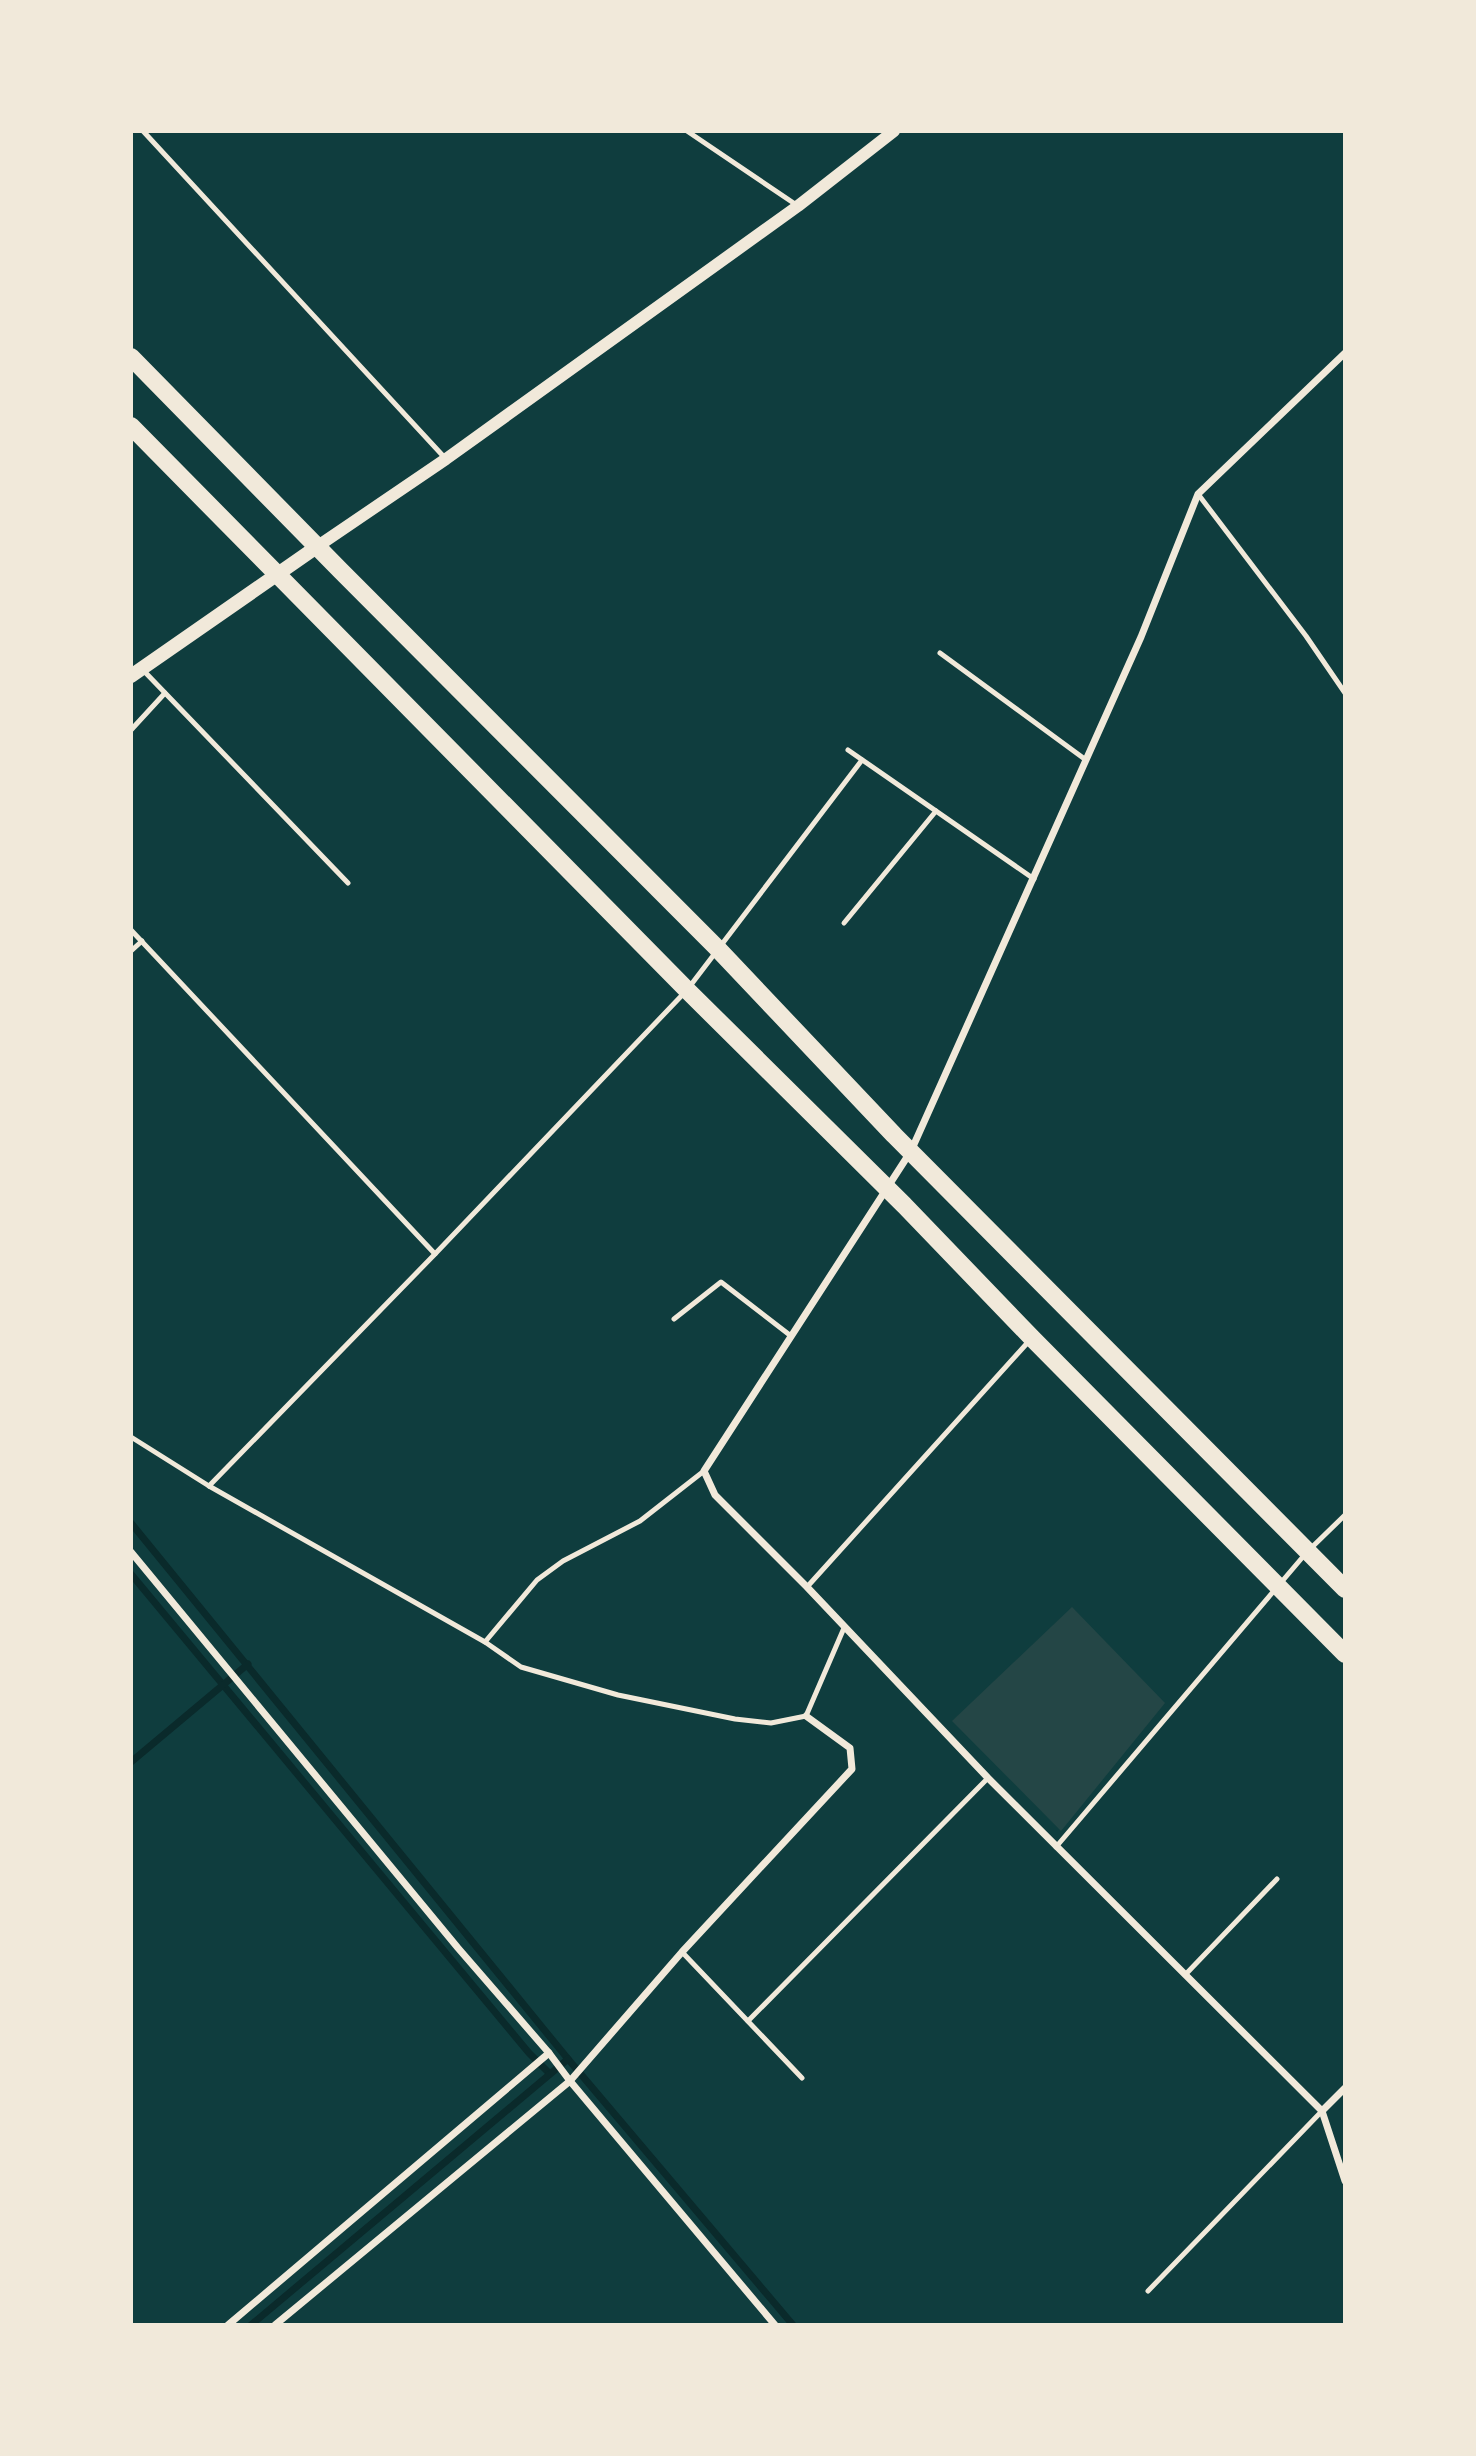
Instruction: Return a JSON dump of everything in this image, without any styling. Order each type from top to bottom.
[{"type":"main road","points":[[131,357],[717,948],[911,1150],[1345,1590]]},
{"type":"main road","points":[[131,426],[1345,1654]]},
{"type":"main road","points":[[136,673],[318,546]]},
{"type":"street","points":[[318,546],[446,459],[798,206],[888,133]]},
{"type":"street","points":[[1345,353],[1198,494],[1141,637],[911,1150],[704,1471],[715,1495],[807,1587],[988,1778],[1322,2111],[1345,2181]]},
{"type":"street","points":[[131,1552],[775,2325]]},
{"type":"street","points":[[275,2325],[570,2081],[682,1952],[852,1769],[850,1748],[806,1716]]},
{"type":"street","points":[[228,2325],[549,2053]]},
{"type":"street","points":[[1322,2111],[1345,2088]]},
{"type":"lane","points":[[143,131],[446,459]]},
{"type":"lane","points":[[687,131],[798,206]]},
{"type":"lane","points":[[1198,494],[1306,636],[1345,693]]},
{"type":"lane","points":[[940,653],[1086,760]]},
{"type":"lane","points":[[136,673],[165,693],[348,883]]},
{"type":"lane","points":[[131,730],[165,693]]},
{"type":"lane","points":[[848,750],[1034,879]]},
{"type":"lane","points":[[209,1486],[687,990],[862,760]]},
{"type":"lane","points":[[844,923],[936,811]]},
{"type":"lane","points":[[131,930],[435,1254]]},
{"type":"lane","points":[[131,951],[142,941]]},
{"type":"lane","points":[[674,1319],[721,1282],[791,1336]]},
{"type":"lane","points":[[807,1587],[1032,1338]]},
{"type":"lane","points":[[131,1437],[209,1486],[485,1642],[521,1667],[618,1695],[735,1719],[771,1723],[806,1716],[844,1628]]},
{"type":"lane","points":[[485,1642],[537,1580],[563,1561],[640,1521],[704,1471]]},
{"type":"lane","points":[[1056,1847],[1307,1552],[1345,1515]]},
{"type":"lane","points":[[748,2021],[988,1778]]},
{"type":"lane","points":[[1185,1975],[1277,1879]]},
{"type":"lane","points":[[682,1952],[802,2078]]},
{"type":"lane","points":[[1148,2291],[1322,2111]]},
{"type":"shaded area","points":[[1072,1607],[1165,1703],[1061,1831],[952,1721]]},
{"type":"waterway","points":[[131,1523],[568,2059],[793,2325]]},
{"type":"waterway","points":[[131,1574],[529,2053],[549,2073]]},
{"type":"waterway","points":[[131,1762],[248,1664]]},
{"type":"waterway","points":[[251,2325],[568,2059]]}]
